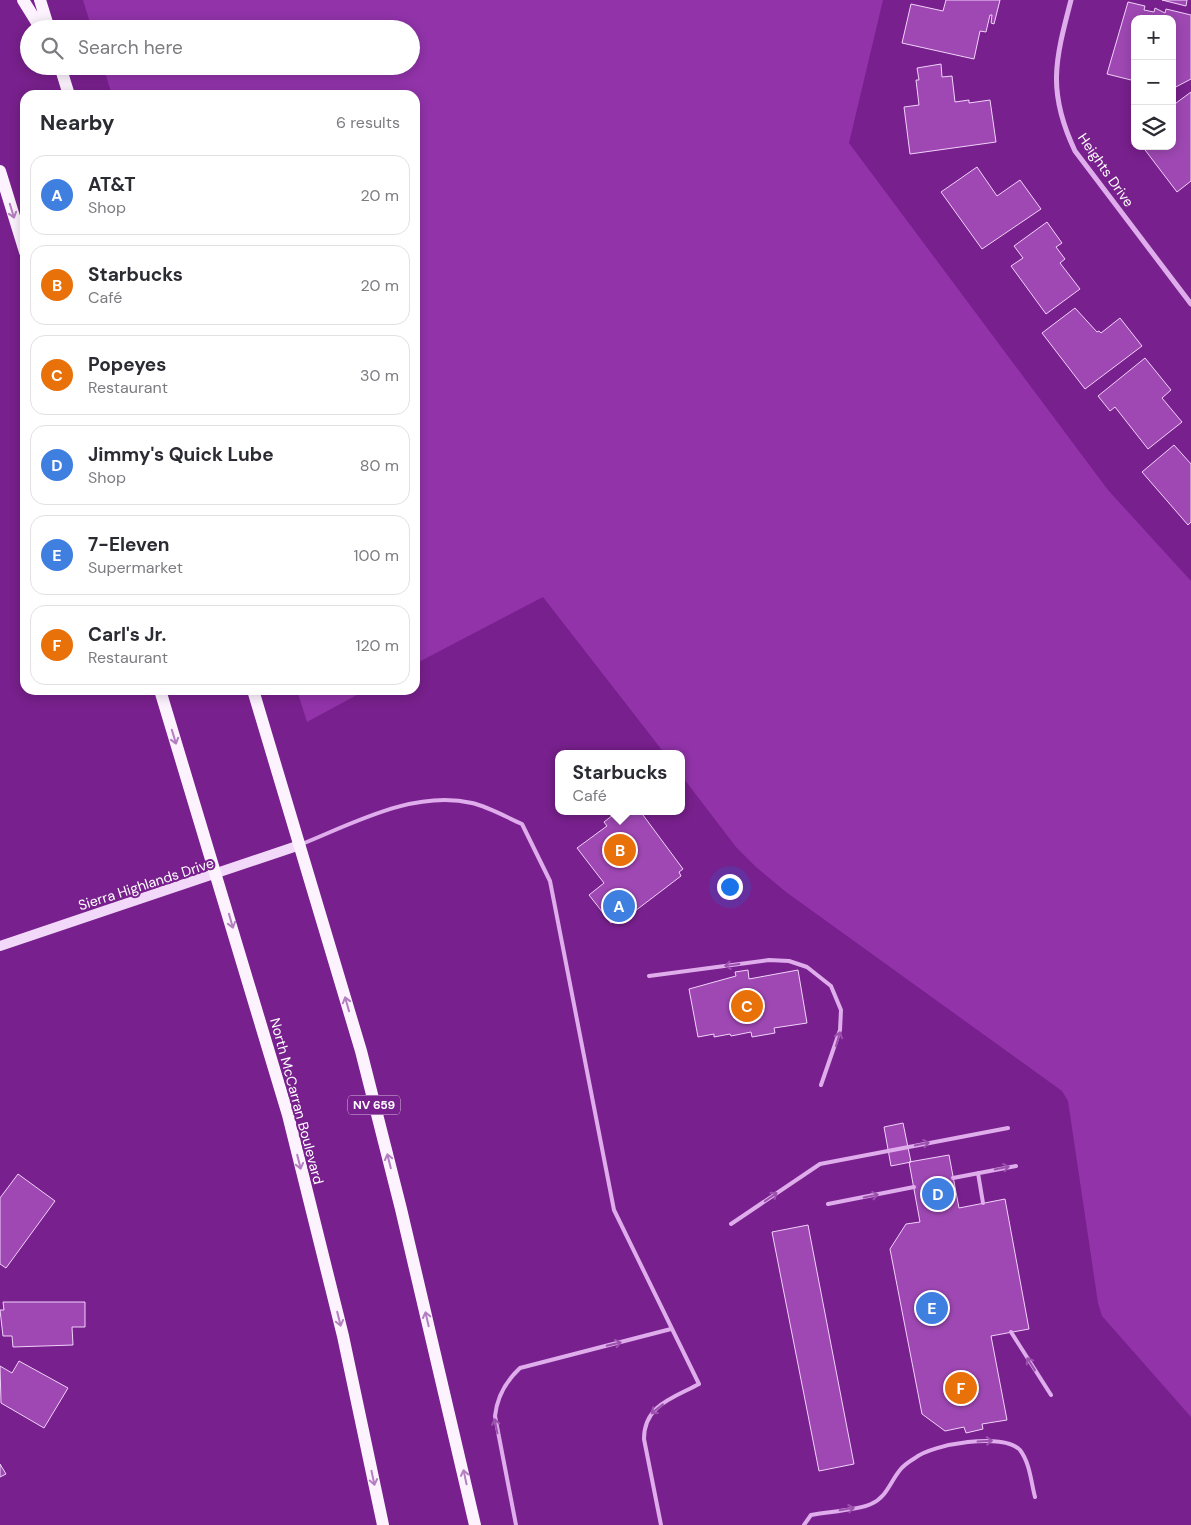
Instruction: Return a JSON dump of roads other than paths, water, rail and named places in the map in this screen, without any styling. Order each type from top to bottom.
[{"type":"main road","points":[[24,0],[36,20]]},
{"type":"main road","points":[[40,0],[46,20]]},
{"type":"main road","points":[[63,75],[67,90]]},
{"type":"main road","points":[[0,171],[20,236]]},
{"type":"main road","name":"North McCarran Boulevard","points":[[162,695],[290,1124],[343,1336],[383,1525]]},
{"type":"main road","name":"NV 659","points":[[255,695],[360,1051],[399,1200],[475,1525]]},
{"type":"street","name":"Heights Drive","points":[[1071,0],[1056,63],[1056,96],[1063,125],[1075,151],[1191,304]]},
{"type":"street","name":"Sierra Highlands Drive","points":[[0,946],[217,875],[300,845]]},
{"type":"lane","points":[[300,845],[377,814],[417,802],[442,799],[473,803],[522,824],[550,881],[614,1210],[699,1384],[655,1408],[644,1428],[644,1439],[661,1525]]},
{"type":"lane","points":[[649,976],[769,960],[789,961],[807,967],[831,986],[841,1010],[840,1030],[820,1085]]},
{"type":"lane","points":[[731,1224],[820,1164],[1008,1128]]},
{"type":"lane","points":[[953,1178],[1016,1166]]},
{"type":"lane","points":[[978,1173],[983,1204]]},
{"type":"lane","points":[[828,1204],[914,1187]]},
{"type":"lane","points":[[516,1525],[494,1416],[496,1402],[510,1378],[520,1368],[671,1329]]},
{"type":"lane","points":[[1011,1332],[1050,1395]]},
{"type":"lane","points":[[804,1525],[811,1515],[871,1505],[886,1494],[901,1470],[917,1455],[936,1448],[978,1441],[1001,1440],[1019,1449],[1027,1463],[1035,1497]]},
{"type":"place","name":"Starbucks","points":[[620,850]]},
{"type":"place","name":"AT&T","points":[[619,906]]},
{"type":"place","name":"Popeyes","points":[[747,1006]]},
{"type":"place","name":"Jimmy's Quick Lube","points":[[938,1194]]},
{"type":"place","name":"7-Eleven","points":[[932,1308]]},
{"type":"place","name":"Carl's Jr.","points":[[961,1388]]}]
